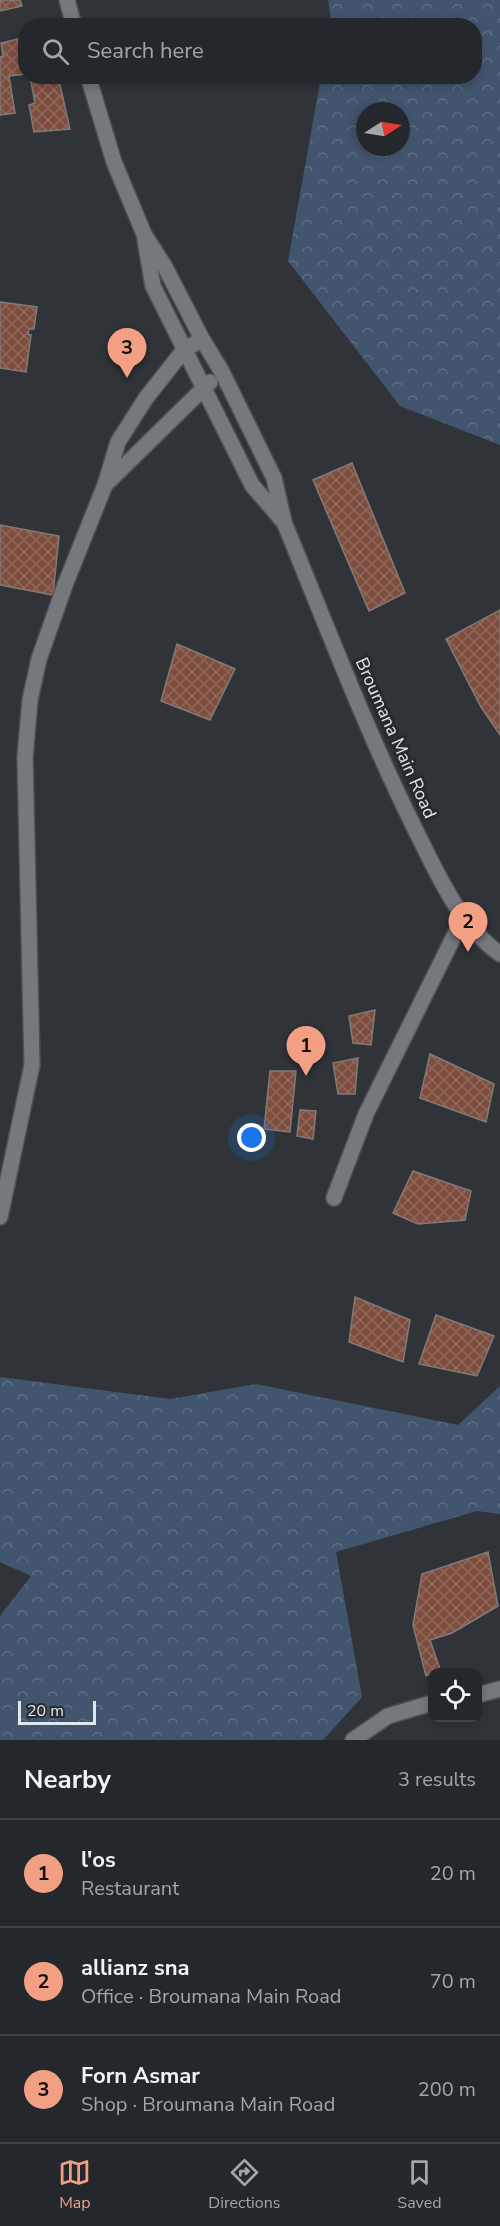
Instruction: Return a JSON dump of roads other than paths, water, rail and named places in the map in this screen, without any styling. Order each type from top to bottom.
[{"type":"main road","points":[[67,0],[72,18]]},
{"type":"main road","name":"Broumana Main Road","points":[[90,84],[114,162],[144,234],[165,267],[202,339],[222,372],[274,478],[284,522],[397,792],[430,860],[463,918],[500,954]]},
{"type":"main road","name":"Broumana Main Road","points":[[144,234],[153,286],[184,350],[252,485],[284,522]]},
{"type":"main road","points":[[0,1217],[32,1065],[25,757],[30,700],[39,659],[65,585],[105,485],[118,442],[146,398],[184,350],[202,339]]},
{"type":"main road","points":[[105,485],[222,372]]},
{"type":"main road","points":[[334,1198],[366,1114],[463,918]]},
{"type":"main road","points":[[482,1694],[500,1689]]},
{"type":"main road","points":[[353,1740],[388,1716],[428,1704]]},
{"type":"place","name":"Forn Asmar","points":[[127,378]]},
{"type":"place","name":"allianz sna","points":[[468,952]]},
{"type":"place","name":"l'os","points":[[306,1076]]}]
